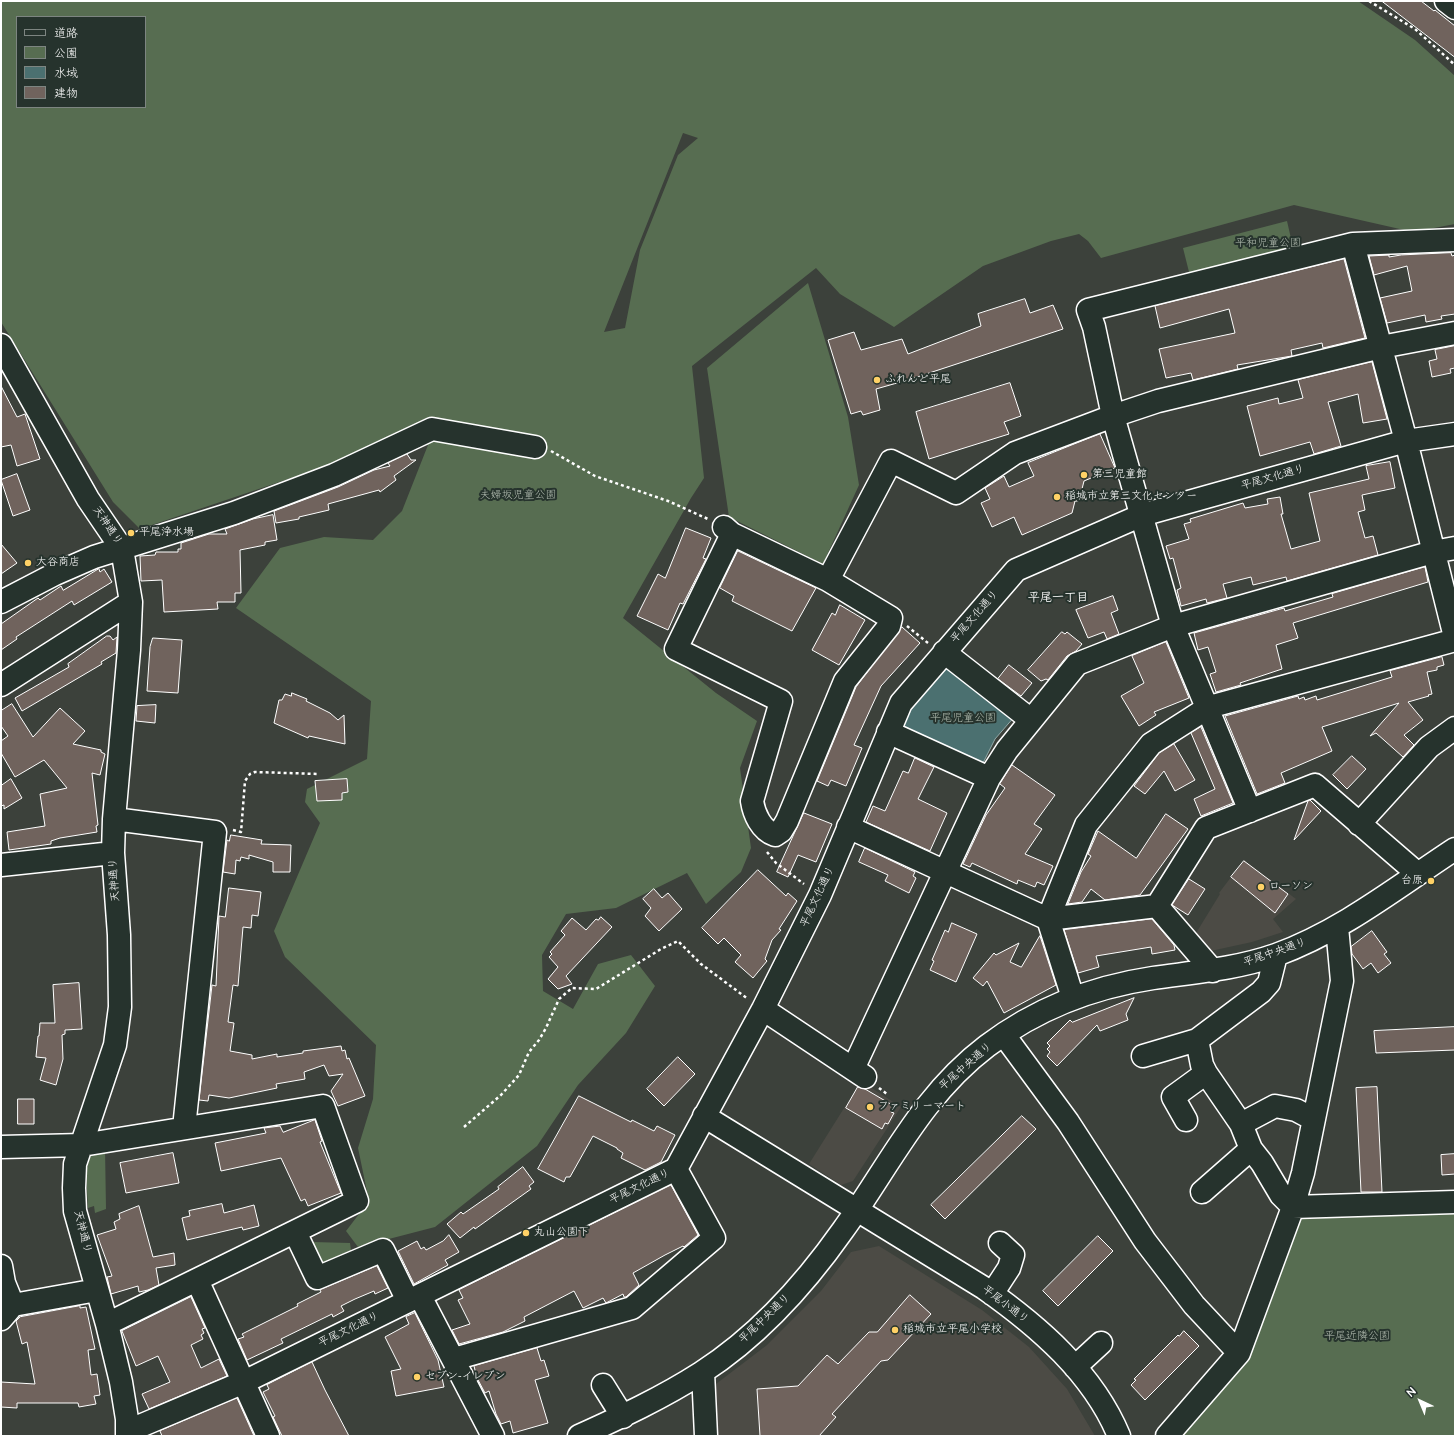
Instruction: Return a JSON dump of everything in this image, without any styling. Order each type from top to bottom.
[{"type":"street","points":[[1446,1],[1455,8]]},
{"type":"street","points":[[1250,811],[1209,707],[1173,626],[1113,416],[1094,327],[1088,310],[1353,244],[1455,240]]},
{"type":"street","points":[[1073,998],[1048,919],[1086,825],[1150,744],[1209,707],[1455,638],[1406,441],[1353,244]]},
{"type":"street","points":[[828,580],[891,461],[956,493],[1015,453],[1113,416],[1158,401],[1381,347],[1455,333]]},
{"type":"street","name":"天神通り","points":[[1,345],[88,498],[122,549],[131,602],[129,650],[114,819],[113,853],[119,935],[120,1006],[115,1045],[75,1164],[75,1211],[107,1324],[121,1382],[127,1419],[127,1436]]},
{"type":"street","points":[[1,602],[55,574],[94,557],[234,514],[334,475],[432,429],[535,447]]},
{"type":"street","name":"平尾文化通り","points":[[133,1436],[140,1426],[244,1382],[676,1169],[764,1009],[820,895],[901,703],[1016,570],[1142,515],[1406,441],[1455,434]]},
{"type":"street","points":[[728,530],[828,580],[891,618],[889,626],[845,681],[787,821],[782,831],[775,835],[768,832],[760,823],[752,801],[781,701],[676,649],[728,530]]},
{"type":"street","points":[[764,1009],[859,1073],[944,872],[989,778],[1007,750],[1030,720],[1077,664],[1173,626],[1433,552],[1455,548]]},
{"type":"street","points":[[1,684],[131,602]]},
{"type":"street","points":[[943,654],[1030,720]]},
{"type":"street","points":[[1359,824],[1429,747],[1455,728]]},
{"type":"street","points":[[888,732],[989,778]]},
{"type":"street","points":[[1157,906],[1206,828],[1315,785],[1418,874]]},
{"type":"street","points":[[114,819],[215,832],[184,1128]]},
{"type":"street","points":[[848,827],[1048,919],[1157,906]]},
{"type":"street","name":"平尾中央通り","points":[[579,1436],[623,1417],[665,1395],[703,1372],[746,1339],[783,1303],[815,1267],[858,1209],[906,1134],[935,1094],[988,1046],[1004,1035],[1041,1012],[1073,998],[1107,987],[1151,978],[1213,971],[1276,955],[1338,927],[1455,849]]},
{"type":"street","points":[[1,866],[113,853]]},
{"type":"street","points":[[1157,906],[1213,971]]},
{"type":"street","points":[[1167,1436],[1239,1353],[1293,1207],[1302,1173],[1342,981],[1338,927]]},
{"type":"street","points":[[1143,1056],[1196,1040],[1260,992],[1269,983],[1276,955]]},
{"type":"street","points":[[1004,1035],[1068,1122],[1145,1241],[1194,1305],[1239,1353]]},
{"type":"street","points":[[1196,1040],[1202,1064],[1206,1073],[1241,1124],[1251,1149],[1262,1162],[1281,1195],[1293,1207],[1455,1202]]},
{"type":"street","points":[[1186,1120],[1173,1097],[1206,1073]]},
{"type":"street","points":[[1,1147],[82,1145],[323,1106],[357,1201],[107,1324]]},
{"type":"street","points":[[1241,1124],[1275,1106],[1296,1110],[1313,1119]]},
{"type":"street","name":"平尾小通り","points":[[704,1116],[858,1209],[992,1294],[1043,1334],[1083,1376],[1103,1404],[1119,1436]]},
{"type":"street","points":[[1202,1192],[1251,1149]]},
{"type":"street","points":[[454,1359],[632,1308],[714,1238],[676,1169]]},
{"type":"street","points":[[295,1232],[317,1278],[383,1250],[454,1359],[493,1436]]},
{"type":"street","points":[[992,1294],[1008,1268],[1013,1254],[1000,1243]]},
{"type":"street","points":[[1,1266],[7,1312],[97,1290]]},
{"type":"street","points":[[197,1280],[268,1436]]},
{"type":"street","points":[[1074,1367],[1101,1343]]},
{"type":"street","points":[[703,1372],[706,1436]]},
{"type":"street","points":[[603,1386],[623,1417]]},
{"type":"path","points":[[1370,1],[1415,29],[1455,65]]},
{"type":"path","points":[[535,447],[555,452],[595,476],[668,501],[728,530]]},
{"type":"path","points":[[904,623],[943,654]]},
{"type":"path","points":[[215,832],[221,829],[241,832],[246,781],[250,774],[255,772],[320,774]]},
{"type":"path","points":[[766,850],[776,863],[820,895]]},
{"type":"path","points":[[464,1127],[501,1095],[519,1075],[529,1052],[540,1040],[559,999],[572,988],[596,989],[661,949],[678,941],[701,964],[724,982],[764,1009]]},
{"type":"shaded area","points":[[1244,860],[1296,899],[1273,919],[1283,932],[1252,942],[1206,952],[1193,938],[1220,894],[1219,893]]},
{"type":"shaded area","points":[[861,1081],[901,1107],[853,1181],[841,1185],[809,1164]]},
{"type":"shaded area","name":"稲城市立平尾小学校","points":[[879,1246],[982,1310],[1029,1347],[1067,1389],[1095,1436],[715,1436],[712,1387],[767,1345],[821,1291],[851,1252]]},
{"type":"green space","name":"夫婦坂児童公園","points":[[1,1],[1358,1],[1415,40],[1455,76],[1455,224],[1413,232],[1294,205],[1101,258],[1088,241],[1079,234],[1051,241],[983,266],[894,327],[840,294],[816,268],[692,366],[704,478],[691,498],[623,618],[716,693],[757,721],[740,768],[751,848],[741,872],[706,904],[687,873],[616,908],[566,914],[542,955],[543,991],[573,1009],[598,964],[631,955],[655,986],[626,1033],[578,1085],[537,1146],[435,1227],[358,1247],[346,1231],[369,1201],[358,1148],[373,1099],[376,1045],[285,957],[274,931],[320,823],[305,802],[307,789],[367,759],[371,701],[236,608],[280,548],[324,537],[373,540],[402,511],[428,445],[419,435],[140,529],[113,502],[1,322]],"holes":[[[683,133],[698,138],[678,155],[640,250],[625,328],[604,332]]]},
{"type":"green space","name":"平和児童公園","points":[[1287,221],[1295,256],[1191,280],[1183,248]]},
{"type":"green space","points":[[808,283],[848,417],[859,485],[823,564],[729,517],[707,368]]},
{"type":"green space","points":[[105,1148],[106,1209],[95,1213],[94,1206],[88,1208],[86,1172],[91,1153]]},
{"type":"green space","name":"平尾近隣公園","points":[[1455,1209],[1455,1436],[1178,1436],[1200,1410],[1293,1226],[1305,1213]]},
{"type":"green space","points":[[312,1242],[350,1243],[352,1258],[323,1268],[308,1244]]},
{"type":"water","name":"平尾児童公園","points":[[946,662],[1015,716],[995,739],[981,767],[898,729],[903,717]]},
{"type":"building","points":[[1382,1],[1421,1],[1434,11],[1435,10],[1455,26],[1455,57]]},
{"type":"building","points":[[1451,253],[1452,256],[1455,255],[1455,314],[1441,316],[1442,319],[1426,322],[1425,315],[1387,323],[1380,298],[1412,291],[1407,266],[1374,275],[1369,256],[1389,255],[1389,257],[1401,255]]},
{"type":"building","points":[[1344,259],[1365,338],[1323,348],[1322,343],[1291,350],[1292,356],[1237,365],[1238,369],[1193,380],[1191,373],[1166,378],[1159,349],[1235,333],[1229,309],[1160,328],[1155,306]]},
{"type":"building","name":"ふれんど平尾","points":[[1025,299],[1030,313],[1053,305],[1063,329],[876,389],[880,410],[863,415],[861,411],[851,414],[828,340],[854,332],[861,350],[902,339],[908,354],[981,326],[978,314]]},
{"type":"building","points":[[1455,346],[1455,368],[1450,369],[1451,373],[1432,377],[1429,361],[1437,359],[1435,350]]},
{"type":"building","points":[[1372,362],[1387,419],[1363,423],[1358,394],[1328,402],[1341,446],[1314,454],[1310,442],[1260,456],[1247,406],[1278,398],[1279,404],[1303,398],[1298,380]]},
{"type":"building","points":[[1010,383],[1021,416],[1004,422],[1009,434],[929,459],[916,412]]},
{"type":"building","points":[[1,386],[17,417],[25,414],[40,459],[17,466],[11,445],[1,447]]},
{"type":"building","points":[[1100,434],[1115,468],[1084,481],[1079,501],[1075,501],[1072,513],[1022,535],[1014,517],[992,527],[981,503],[990,499],[985,488],[1004,476],[1009,487],[1034,476],[1028,463]]},
{"type":"building","points":[[407,454],[411,460],[416,460],[394,476],[396,480],[380,492],[379,490],[328,504],[329,510],[299,517],[299,519],[276,523],[274,511],[338,487],[374,470],[390,466],[388,463]]},
{"type":"building","points":[[1390,462],[1395,488],[1362,495],[1365,510],[1358,512],[1365,538],[1373,536],[1378,555],[1287,581],[1286,577],[1253,585],[1251,577],[1223,584],[1227,598],[1207,603],[1206,599],[1181,606],[1177,590],[1181,588],[1173,558],[1170,559],[1166,546],[1189,539],[1184,524],[1191,522],[1190,519],[1243,503],[1245,508],[1268,504],[1267,499],[1280,497],[1283,514],[1281,514],[1291,549],[1320,541],[1309,493],[1369,479],[1366,466]]},
{"type":"building","points":[[17,474],[30,510],[13,516],[1,480]]},
{"type":"building","points":[[273,515],[277,540],[265,542],[265,545],[240,550],[241,593],[235,593],[235,602],[217,602],[218,609],[164,612],[162,580],[141,581],[140,556],[155,555],[156,552],[178,552],[178,549],[181,549],[181,543],[209,534],[227,534],[225,529],[253,519]]},
{"type":"building","points":[[686,528],[711,538],[703,558],[706,559],[683,604],[680,603],[668,630],[637,616],[658,574],[665,578]]},
{"type":"building","points":[[1,544],[17,563],[1,574]]},
{"type":"building","points":[[738,551],[816,588],[792,631],[732,601],[734,596],[720,588]]},
{"type":"building","points":[[1425,567],[1428,582],[1293,623],[1298,638],[1276,645],[1282,669],[1240,683],[1241,685],[1216,692],[1210,674],[1216,672],[1208,647],[1198,650],[1194,633],[1284,608],[1285,611],[1333,597],[1332,594]]},
{"type":"building","points":[[99,569],[100,572],[104,569],[112,582],[74,605],[72,601],[16,637],[17,639],[1,650],[1,624],[38,598],[40,600],[61,586],[63,590]]},
{"type":"building","points":[[1113,596],[1118,610],[1111,613],[1119,634],[1107,639],[1104,632],[1088,638],[1076,610]]},
{"type":"building","points":[[840,605],[865,620],[839,665],[812,650],[832,613],[835,615]]},
{"type":"building","points":[[902,627],[920,643],[881,686],[854,745],[862,748],[846,786],[831,780],[828,786],[817,781],[856,687]]},
{"type":"building","points":[[1062,632],[1065,634],[1067,632],[1082,644],[1076,651],[1067,656],[1048,680],[1046,679],[1041,681],[1028,670]]},
{"type":"building","points":[[107,636],[110,636],[113,640],[117,637],[116,653],[101,662],[102,664],[22,711],[15,698],[69,667],[68,664]]},
{"type":"building","points":[[153,638],[182,640],[178,693],[147,691],[150,647]]},
{"type":"building","points":[[1166,642],[1189,698],[1154,712],[1156,715],[1139,726],[1121,696],[1144,683],[1132,656]]},
{"type":"building","points":[[1442,657],[1444,665],[1437,667],[1437,670],[1427,672],[1432,694],[1408,702],[1423,720],[1404,735],[1414,745],[1403,757],[1376,733],[1370,736],[1399,703],[1322,727],[1332,751],[1281,773],[1285,783],[1257,794],[1225,716],[1298,696],[1299,699],[1304,697],[1305,700],[1316,696],[1317,700],[1392,677],[1390,671]]},
{"type":"building","points":[[1009,665],[1032,683],[1021,696],[998,679]]},
{"type":"building","points":[[292,693],[307,699],[306,701],[330,713],[338,720],[344,715],[345,744],[309,736],[308,738],[274,723],[279,700],[282,700],[285,694],[291,696]]},
{"type":"building","points":[[12,704],[33,737],[60,708],[85,731],[73,744],[101,750],[101,752],[105,754],[100,775],[92,773],[98,825],[96,826],[97,832],[60,838],[51,841],[51,844],[9,850],[7,832],[45,826],[40,794],[67,788],[44,760],[15,777],[1,753],[1,741],[8,736],[1,726],[1,711]]},
{"type":"building","points":[[156,705],[155,723],[136,721],[137,706]]},
{"type":"building","points":[[1201,727],[1233,803],[1201,816],[1194,799],[1215,789],[1191,733]]},
{"type":"building","points":[[1174,744],[1195,780],[1175,791],[1164,771],[1145,794],[1134,786],[1159,753]]},
{"type":"building","points":[[1352,756],[1366,769],[1347,789],[1333,775]]},
{"type":"building","points":[[915,758],[934,767],[918,799],[947,813],[930,851],[866,822],[873,806],[885,811],[903,771],[908,773]]},
{"type":"building","points":[[1012,765],[1055,795],[1034,824],[1042,829],[1025,854],[1053,866],[1044,885],[1037,882],[1035,887],[1018,880],[1017,884],[972,863],[970,867],[963,864],[986,815],[1005,788],[1000,784]]},
{"type":"building","points":[[11,779],[22,798],[4,809],[4,805],[1,806],[1,786]]},
{"type":"building","points":[[347,779],[348,792],[342,793],[342,800],[317,801],[315,781]]},
{"type":"building","points":[[1310,800],[1321,811],[1294,840],[1308,801]]},
{"type":"building","points":[[804,813],[832,824],[816,862],[798,855],[788,877],[777,872]]},
{"type":"building","points":[[1166,814],[1188,829],[1140,895],[1105,900],[1091,889],[1082,902],[1068,904],[1081,872],[1091,856],[1088,854],[1098,831],[1136,858]]},
{"type":"building","points":[[231,835],[262,840],[261,844],[291,845],[290,872],[273,872],[273,862],[249,855],[249,859],[241,857],[240,861],[236,860],[235,874],[223,872],[227,840],[229,841]]},
{"type":"building","points":[[865,848],[915,872],[913,876],[916,878],[909,893],[885,881],[888,875],[859,862]]},
{"type":"building","name":"ローソン","points":[[1244,861],[1288,894],[1275,913],[1231,877]]},
{"type":"building","points":[[758,870],[786,896],[788,893],[797,901],[779,929],[781,930],[772,940],[765,959],[767,961],[753,978],[735,962],[741,955],[724,938],[718,944],[702,928]]},
{"type":"building","points":[[1189,879],[1205,889],[1188,915],[1172,905]]},
{"type":"building","points":[[229,888],[261,892],[258,916],[252,915],[251,928],[243,927],[238,986],[233,985],[228,1022],[234,1023],[230,1051],[252,1055],[252,1059],[277,1054],[277,1057],[303,1053],[303,1051],[341,1046],[342,1051],[345,1050],[347,1059],[349,1058],[365,1096],[338,1106],[331,1091],[343,1074],[329,1076],[324,1065],[304,1072],[305,1079],[276,1084],[277,1088],[229,1098],[209,1095],[208,1101],[199,1100],[212,985],[216,986],[219,916],[225,917]]},
{"type":"building","points":[[654,889],[662,898],[668,893],[682,909],[659,931],[645,916],[651,908],[643,899]]},
{"type":"building","points":[[601,917],[612,927],[566,976],[572,984],[558,989],[548,979],[558,967],[549,957],[552,954],[550,952],[565,935],[561,931],[572,918],[586,930],[596,919],[598,920]]},
{"type":"building","points":[[1152,919],[1174,945],[1175,950],[1152,954],[1151,947],[1096,956],[1099,967],[1078,973],[1064,930]]},
{"type":"building","points":[[952,923],[977,934],[956,982],[930,970],[934,961],[932,960],[945,930],[948,932]]},
{"type":"building","points":[[1372,931],[1387,952],[1384,954],[1391,963],[1378,973],[1371,963],[1363,969],[1352,954],[1351,947]]},
{"type":"building","points":[[1040,936],[1056,985],[1004,1013],[987,981],[983,986],[973,978],[994,953],[996,955],[1019,943],[1010,962],[1021,967]]},
{"type":"building","points":[[79,983],[82,1029],[65,1030],[65,1034],[62,1035],[63,1059],[56,1085],[40,1080],[46,1058],[36,1057],[40,1023],[55,1023],[53,985]]},
{"type":"building","points":[[1134,998],[1126,1014],[1128,1020],[1100,1031],[1097,1025],[1057,1066],[1047,1056],[1050,1052],[1047,1049],[1050,1046],[1047,1043],[1070,1020],[1072,1022]]},
{"type":"building","points":[[1455,1027],[1455,1050],[1376,1053],[1374,1031]]},
{"type":"building","points":[[678,1057],[695,1074],[664,1106],[647,1089]]},
{"type":"building","name":"ファミリーマート","points":[[858,1087],[865,1089],[894,1106],[891,1112],[894,1113],[888,1124],[885,1123],[882,1129],[846,1108]]},
{"type":"building","points":[[1377,1087],[1382,1192],[1361,1192],[1356,1088]]},
{"type":"building","points":[[579,1096],[631,1122],[632,1120],[654,1131],[657,1126],[675,1135],[661,1162],[645,1170],[621,1158],[623,1153],[617,1148],[593,1136],[570,1177],[566,1177],[564,1182],[538,1169]]},
{"type":"building","points":[[18,1099],[34,1099],[34,1124],[18,1124]]},
{"type":"building","points":[[1022,1116],[1036,1129],[945,1219],[931,1205]]},
{"type":"building","points":[[315,1120],[322,1141],[320,1142],[341,1193],[308,1206],[305,1199],[301,1201],[281,1158],[221,1171],[215,1143],[266,1133],[264,1128],[280,1126],[283,1132]]},
{"type":"building","points":[[173,1153],[179,1183],[126,1193],[120,1163]]},
{"type":"building","points":[[1455,1154],[1455,1174],[1442,1175],[1441,1155]]},
{"type":"building","points":[[523,1167],[534,1182],[529,1186],[531,1189],[460,1238],[447,1224],[461,1212],[463,1214],[499,1189],[498,1187]]},
{"type":"building","points":[[671,1185],[698,1235],[684,1247],[683,1246],[665,1255],[633,1273],[639,1285],[626,1297],[624,1297],[623,1294],[606,1303],[603,1298],[583,1308],[574,1291],[524,1317],[525,1321],[503,1332],[459,1344],[452,1330],[470,1324],[458,1300],[463,1298],[459,1290]]},
{"type":"building","points":[[222,1204],[224,1213],[254,1205],[259,1226],[243,1230],[242,1227],[187,1240],[182,1218],[190,1216],[189,1211]]},
{"type":"building","points":[[139,1206],[153,1257],[174,1253],[175,1265],[156,1268],[159,1285],[148,1290],[139,1292],[138,1286],[111,1294],[107,1277],[112,1276],[97,1235],[116,1229],[114,1222],[120,1219],[119,1214]]},
{"type":"building","points":[[449,1235],[459,1252],[445,1260],[448,1265],[414,1284],[398,1251],[417,1241],[421,1249],[424,1247],[426,1250],[443,1241]]},
{"type":"building","points":[[1098,1236],[1113,1251],[1058,1306],[1043,1291]]},
{"type":"building","points":[[377,1266],[388,1288],[375,1294],[374,1291],[341,1306],[344,1311],[333,1317],[332,1314],[281,1339],[283,1343],[247,1360],[238,1339],[244,1337],[242,1334],[298,1306],[297,1304],[321,1292],[320,1290]]},
{"type":"building","points":[[910,1295],[931,1314],[888,1360],[881,1361],[832,1414],[836,1417],[819,1436],[760,1436],[757,1389],[798,1386],[827,1355],[838,1364],[869,1332],[877,1332]]},
{"type":"building","points":[[191,1297],[205,1328],[202,1329],[204,1333],[201,1335],[203,1339],[191,1345],[201,1368],[219,1359],[227,1376],[149,1409],[142,1394],[170,1382],[158,1356],[136,1366],[122,1331]]},
{"type":"building","points":[[80,1306],[80,1308],[86,1307],[95,1349],[88,1350],[91,1375],[97,1374],[100,1395],[94,1396],[96,1404],[79,1407],[78,1403],[17,1403],[17,1408],[1,1407],[1,1382],[35,1384],[27,1342],[22,1344],[16,1321],[20,1317]]},
{"type":"building","points":[[415,1313],[438,1360],[444,1387],[396,1396],[391,1371],[401,1369],[385,1337],[409,1324],[406,1317]]},
{"type":"building","points":[[1184,1331],[1199,1346],[1145,1400],[1131,1385],[1136,1380],[1134,1379],[1178,1335],[1179,1336]]},
{"type":"building","points":[[537,1348],[541,1361],[544,1360],[549,1376],[535,1380],[548,1423],[513,1433],[510,1421],[501,1424],[496,1414],[489,1391],[485,1393],[477,1378],[474,1366]]},
{"type":"building","points":[[312,1362],[349,1436],[282,1436],[273,1417],[275,1416],[263,1392],[269,1389],[267,1385]]},
{"type":"building","points":[[237,1398],[254,1436],[162,1436],[160,1431]]},
{"type":"place","name":"ふれんど平尾","points":[[877,380]]},
{"type":"place","name":"第三児童館","points":[[1084,475]]},
{"type":"place","name":"稲城市立第三文化センター","points":[[1057,497]]},
{"type":"place","name":"平尾浄水場","points":[[131,533]]},
{"type":"place","name":"大谷商店","points":[[28,563]]},
{"type":"place","name":"台原","points":[[1431,881]]},
{"type":"place","name":"ローソン","points":[[1261,887]]},
{"type":"place","name":"ファミリーマート","points":[[870,1107]]},
{"type":"place","name":"丸山公園下","points":[[526,1233]]},
{"type":"place","name":"稲城市立平尾小学校","points":[[895,1330]]},
{"type":"place","name":"セブン-イレブン","points":[[417,1377]]},
{"type":"district","name":"平尾一丁目","points":[[1058,598]]}]
